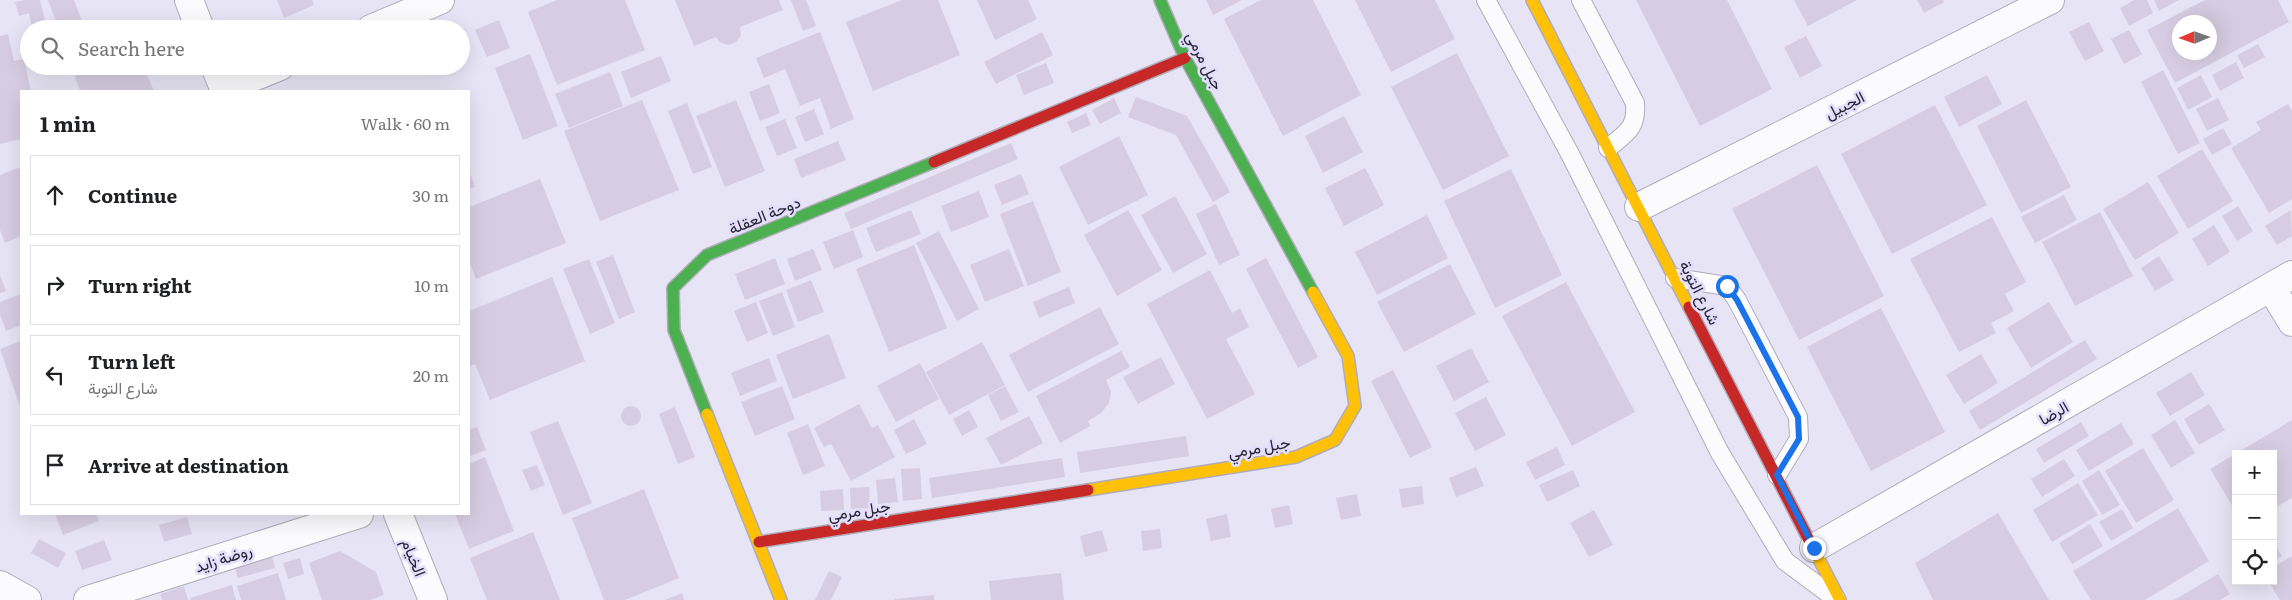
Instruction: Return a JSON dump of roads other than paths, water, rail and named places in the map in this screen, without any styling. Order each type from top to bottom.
[{"type":"street","points":[[189,0],[197,20]]},
{"type":"street","points":[[392,20],[440,0]]},
{"type":"street","name":"جبل مرمي","points":[[760,542],[1296,457],[1334,440],[1354,406],[1348,356],[1185,58],[1160,0]]},
{"type":"street","name":"شارع التوبة","points":[[1532,0],[1777,475],[1839,600]]},
{"type":"street","name":"الجبيل","points":[[1639,208],[2050,0]]},
{"type":"street","name":"دوحة العقلة","points":[[781,600],[760,542],[674,330],[673,288],[706,255],[1185,58]]},
{"type":"street","points":[[221,82],[247,75]]},
{"type":"street","points":[[2282,281],[2292,322]]},
{"type":"street","name":"الرضا","points":[[1814,548],[2282,281]]},
{"type":"street","name":"روضة زايد","points":[[88,600],[356,515]]},
{"type":"street","name":"الخيام","points":[[398,515],[433,600]]},
{"type":"street","points":[[0,585],[27,600]]},
{"type":"lane","points":[[1486,0],[1570,154],[1720,453],[1785,561],[1839,600]]},
{"type":"lane","points":[[1581,0],[1635,103],[1636,116],[1631,130],[1608,148]]},
{"type":"lane","points":[[1675,278],[1727,286],[1737,300],[1798,417],[1799,439],[1777,475]]}]
